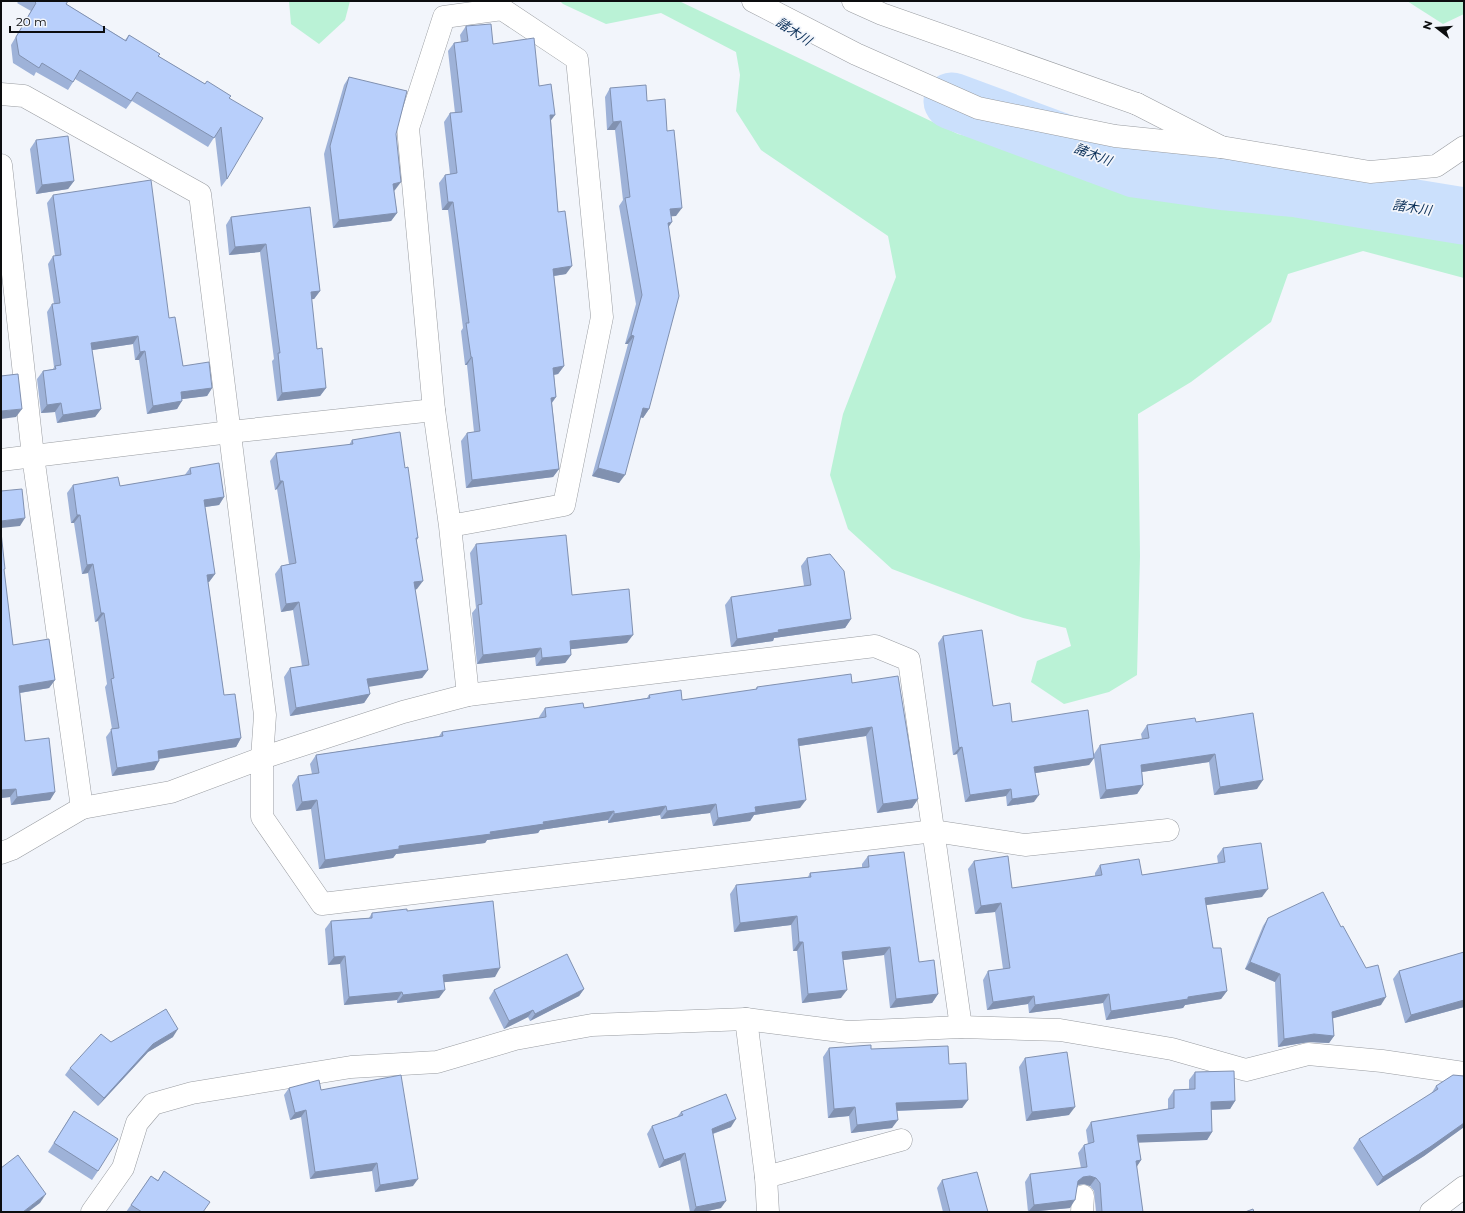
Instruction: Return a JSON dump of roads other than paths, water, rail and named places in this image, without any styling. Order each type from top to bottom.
[{"type":"street","points":[[753,1],[856,54],[978,108],[1115,136],[1221,147],[1370,172],[1436,166],[1464,147]]},
{"type":"street","points":[[853,1],[882,14],[1137,104],[1221,147]]},
{"type":"street","points":[[450,526],[564,505],[602,317],[577,59],[502,9],[444,17],[408,128],[434,410],[450,526],[468,696]]},
{"type":"street","points":[[1,94],[24,96],[200,194],[266,715],[262,758],[262,817],[322,904],[934,831],[1025,845],[1168,830]]},
{"type":"street","points":[[1,166],[33,456],[82,808]]},
{"type":"street","points":[[1,460],[230,432],[434,410]]},
{"type":"street","points":[[1,853],[12,849],[82,808],[171,792],[262,758],[403,712],[468,696],[875,646],[909,660],[961,1028]]},
{"type":"street","points":[[746,1019],[766,1177],[768,1212]]},
{"type":"street","points":[[92,1212],[123,1168],[136,1123],[153,1104],[192,1093],[351,1067],[437,1062],[515,1039],[592,1025],[746,1019],[848,1032],[961,1028],[1060,1030],[1172,1049],[1246,1070],[1308,1054],[1382,1061],[1464,1073]]},
{"type":"street","points":[[766,1177],[901,1140]]},
{"type":"street","points":[[1431,1212],[1464,1187]]},
{"type":"waterway","name":"諸木川","points":[[952,101],[1135,169],[1226,182],[1298,189],[1464,216]]}]
